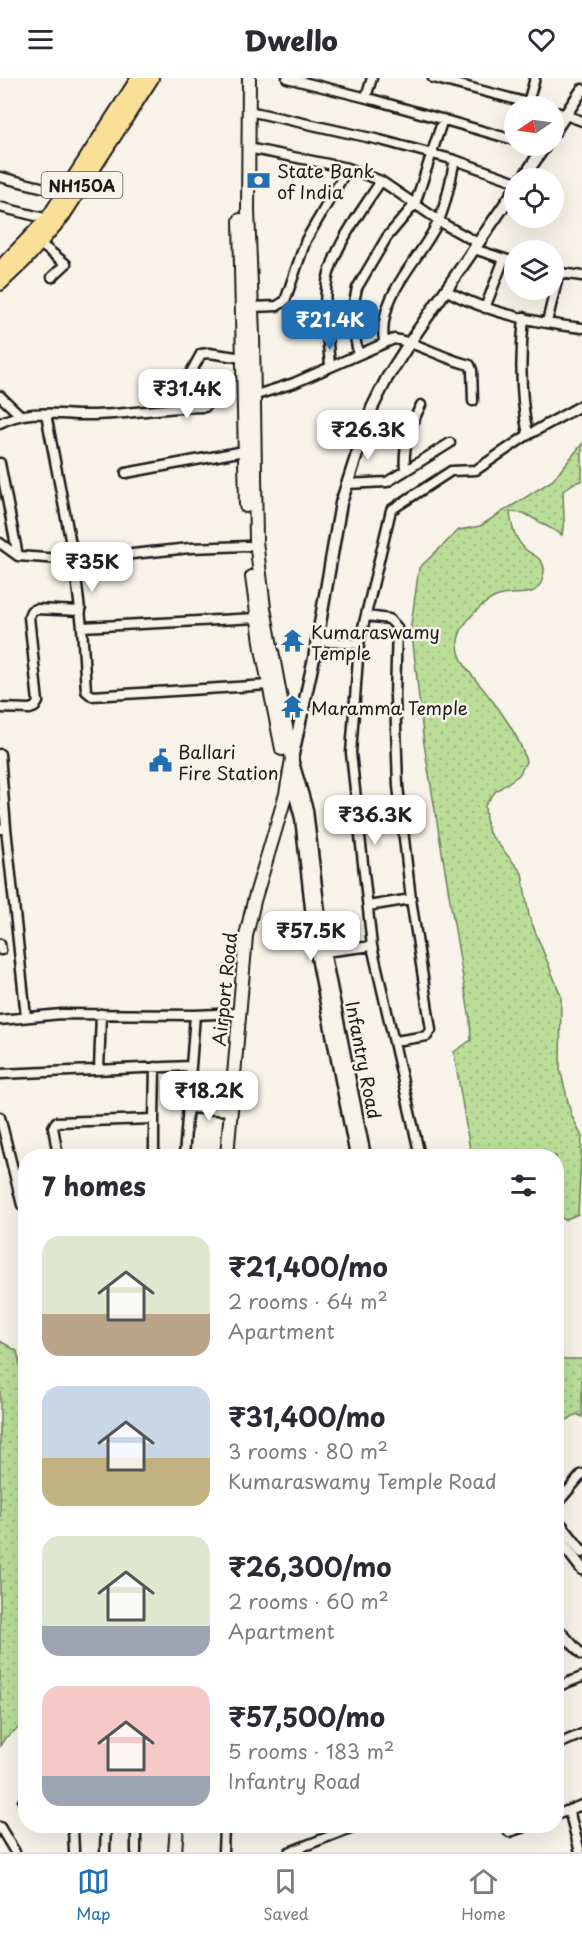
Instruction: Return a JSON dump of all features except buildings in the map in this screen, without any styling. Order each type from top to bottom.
[{"type":"highway","name":"NH150A","points":[[1,266],[48,219],[139,78]]},
{"type":"highway","name":"NH150A","points":[[0,283],[62,216],[151,78]]},
{"type":"main road","points":[[242,78],[240,214],[244,451],[249,546],[257,618],[269,685],[290,768]]},
{"type":"main road","points":[[249,78],[248,148],[256,541],[264,608],[289,745],[290,768]]},
{"type":"main road","name":"Airport Road","points":[[228,1149],[249,924],[286,794],[290,768]]},
{"type":"main road","points":[[175,1852],[176,1833]]},
{"type":"street","points":[[287,78],[366,97],[504,136]]},
{"type":"street","points":[[366,97],[372,78]]},
{"type":"street","points":[[433,78],[504,98]]},
{"type":"street","points":[[530,96],[535,78]]},
{"type":"street","points":[[564,117],[582,90]]},
{"type":"street","points":[[249,111],[433,153],[504,177]]},
{"type":"street","points":[[566,114],[582,121]]},
{"type":"street","points":[[358,353],[351,316],[357,288],[387,237],[415,204],[442,119]]},
{"type":"street","points":[[248,148],[348,168],[381,181],[476,246],[504,259],[485,308]]},
{"type":"street","points":[[384,341],[382,326],[386,307],[439,221],[455,160]]},
{"type":"street","points":[[252,307],[277,306],[285,301],[306,240],[348,168]]},
{"type":"street","points":[[0,177],[65,193]]},
{"type":"street","points":[[330,366],[326,310],[328,275],[342,243],[381,181]]},
{"type":"street","points":[[290,768],[316,641],[340,503],[372,408],[387,378],[410,342],[504,205]]},
{"type":"street","points":[[0,207],[48,219]]},
{"type":"street","points":[[39,243],[66,264],[52,277]]},
{"type":"street","points":[[564,273],[582,276]]},
{"type":"street","points":[[445,290],[485,308],[582,328]]},
{"type":"street","points":[[547,322],[551,300]]},
{"type":"street","points":[[524,317],[521,363],[523,405],[528,435]]},
{"type":"street","points":[[253,396],[294,382],[384,341],[394,339],[410,342],[472,367],[473,401]]},
{"type":"street","points":[[185,383],[201,354],[243,358]]},
{"type":"street","points":[[0,396],[19,414]]},
{"type":"street","points":[[405,470],[403,450],[406,436],[421,405]]},
{"type":"street","points":[[418,1149],[372,946],[351,753],[359,644],[368,616],[391,510],[451,471],[476,470],[528,435],[582,405]]},
{"type":"street","points":[[0,423],[19,414],[94,415],[169,407],[205,407]]},
{"type":"street","points":[[46,414],[74,560],[81,611],[86,691],[92,696],[269,685]]},
{"type":"street","points":[[346,484],[387,482],[450,443]]},
{"type":"street","points":[[126,473],[244,451]]},
{"type":"street","points":[[0,463],[18,556]]},
{"type":"street","points":[[0,543],[18,556],[74,560],[190,548],[249,546]]},
{"type":"street","points":[[0,708],[30,709],[35,708],[38,702],[29,617],[31,611],[36,609],[81,611]]},
{"type":"street","points":[[368,616],[389,619],[397,627],[395,696],[398,786],[411,899],[431,1030],[427,1036],[395,1041]]},
{"type":"street","points":[[82,627],[257,618]]},
{"type":"street","points":[[316,641],[359,644]]},
{"type":"street","points":[[0,754],[3,829],[26,1017]]},
{"type":"street","name":"Infantry Road","points":[[290,768],[307,810],[324,952],[364,1149]]},
{"type":"street","name":"Infantry Road","points":[[290,768],[301,818],[316,952],[355,1149]]},
{"type":"street","points":[[368,906],[411,899]]},
{"type":"street","points":[[324,952],[372,946]]},
{"type":"street","points":[[0,1020],[101,1014],[239,1013]]},
{"type":"street","points":[[99,1070],[101,1014]]},
{"type":"street","points":[[185,1149],[195,1015]]},
{"type":"street","points":[[0,1074],[190,1066]]},
{"type":"street","points":[[154,1149],[155,1067]]},
{"type":"street","points":[[189,1107],[231,1111]]},
{"type":"street","points":[[0,1117],[18,1189]]},
{"type":"street","points":[[57,1149],[53,1127],[57,1122],[154,1119]]},
{"type":"street","points":[[564,1495],[582,1474]]},
{"type":"street","points":[[564,1529],[582,1552]]},
{"type":"street","points":[[564,1545],[582,1569]]},
{"type":"street","points":[[564,1635],[582,1655]]},
{"type":"street","points":[[564,1684],[582,1677]]},
{"type":"street","points":[[564,1742],[582,1734]]},
{"type":"street","points":[[564,1812],[582,1805]]},
{"type":"street","points":[[569,1810],[580,1852]]},
{"type":"street","points":[[0,1827],[15,1852]]},
{"type":"street","points":[[73,1833],[74,1852]]},
{"type":"street","points":[[105,1852],[106,1833]]},
{"type":"street","points":[[136,1833],[136,1852]]},
{"type":"street","points":[[223,1852],[224,1833]]},
{"type":"street","points":[[289,1852],[338,1833]]},
{"type":"green space","points":[[582,444],[582,481],[574,483],[563,491],[562,535],[524,513],[510,512],[519,541],[525,549],[543,563],[542,581],[534,591],[502,595],[487,602],[473,614],[462,629],[458,644],[465,665],[511,727],[526,762],[519,775],[495,792],[485,805],[486,820],[489,833],[522,873],[529,916],[561,996],[560,1069],[571,1114],[582,1137],[578,1214],[565,1220],[564,1149],[470,1149],[454,1052],[471,1040],[470,1020],[424,744],[411,625],[419,568],[459,530],[480,526],[553,480]]},
{"type":"green space","points":[[0,1341],[17,1351],[18,1356],[18,1728],[5,1738],[0,1746]]},
{"type":"green space","points":[[564,1359],[582,1359],[582,1417],[577,1414],[564,1422]]},
{"type":"place","name":"State Bank of India","points":[[259,180]]},
{"type":"place","name":"Kumaraswamy Temple","points":[[293,641]]},
{"type":"place","name":"Maramma Temple","points":[[293,707]]},
{"type":"place","name":"Ballari Fire Station","points":[[160,761]]}]
